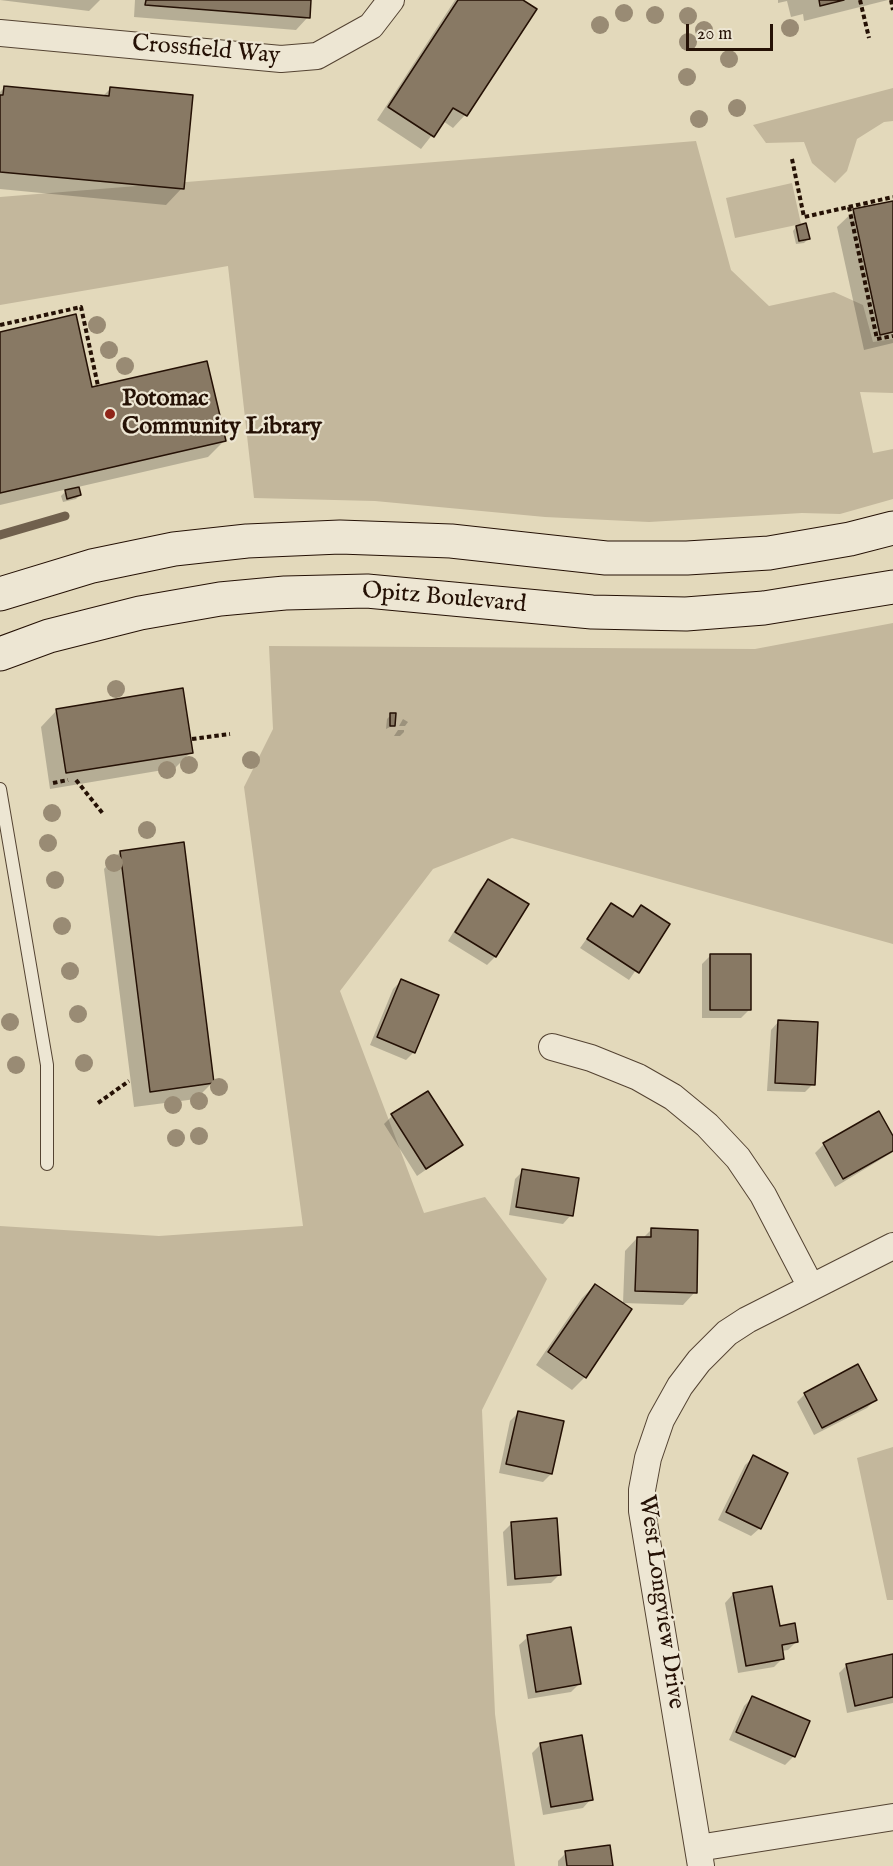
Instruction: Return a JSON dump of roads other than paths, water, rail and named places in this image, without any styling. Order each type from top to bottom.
[{"type":"main road","points":[[0,594],[92,566],[174,549],[247,541],[340,537],[451,541],[606,558],[687,558],[769,553],[850,539],[893,528]]},
{"type":"main road","name":"Opitz Boulevard","points":[[0,654],[49,636],[140,613],[220,599],[285,593],[367,591],[592,612],[686,614],[764,608],[893,587]]},
{"type":"street","name":"Crossfield Way","points":[[0,33],[281,59],[317,56],[370,26],[391,0]]},
{"type":"street","points":[[552,1047],[591,1058],[638,1077],[673,1097],[707,1125],[738,1158],[763,1195],[811,1287]]},
{"type":"street","name":"West Longview Drive","points":[[700,1857],[642,1511],[642,1490],[648,1458],[661,1420],[680,1386],[699,1361],[728,1333],[747,1320],[893,1246]]},
{"type":"street","points":[[700,1857],[893,1817]]},
{"type":"lane","points":[[0,789],[47,1065],[47,1164]]},
{"type":"waterway","points":[[0,535],[65,516]]},
{"type":"place","name":"Potomac Community Library","points":[[110,414]]}]
